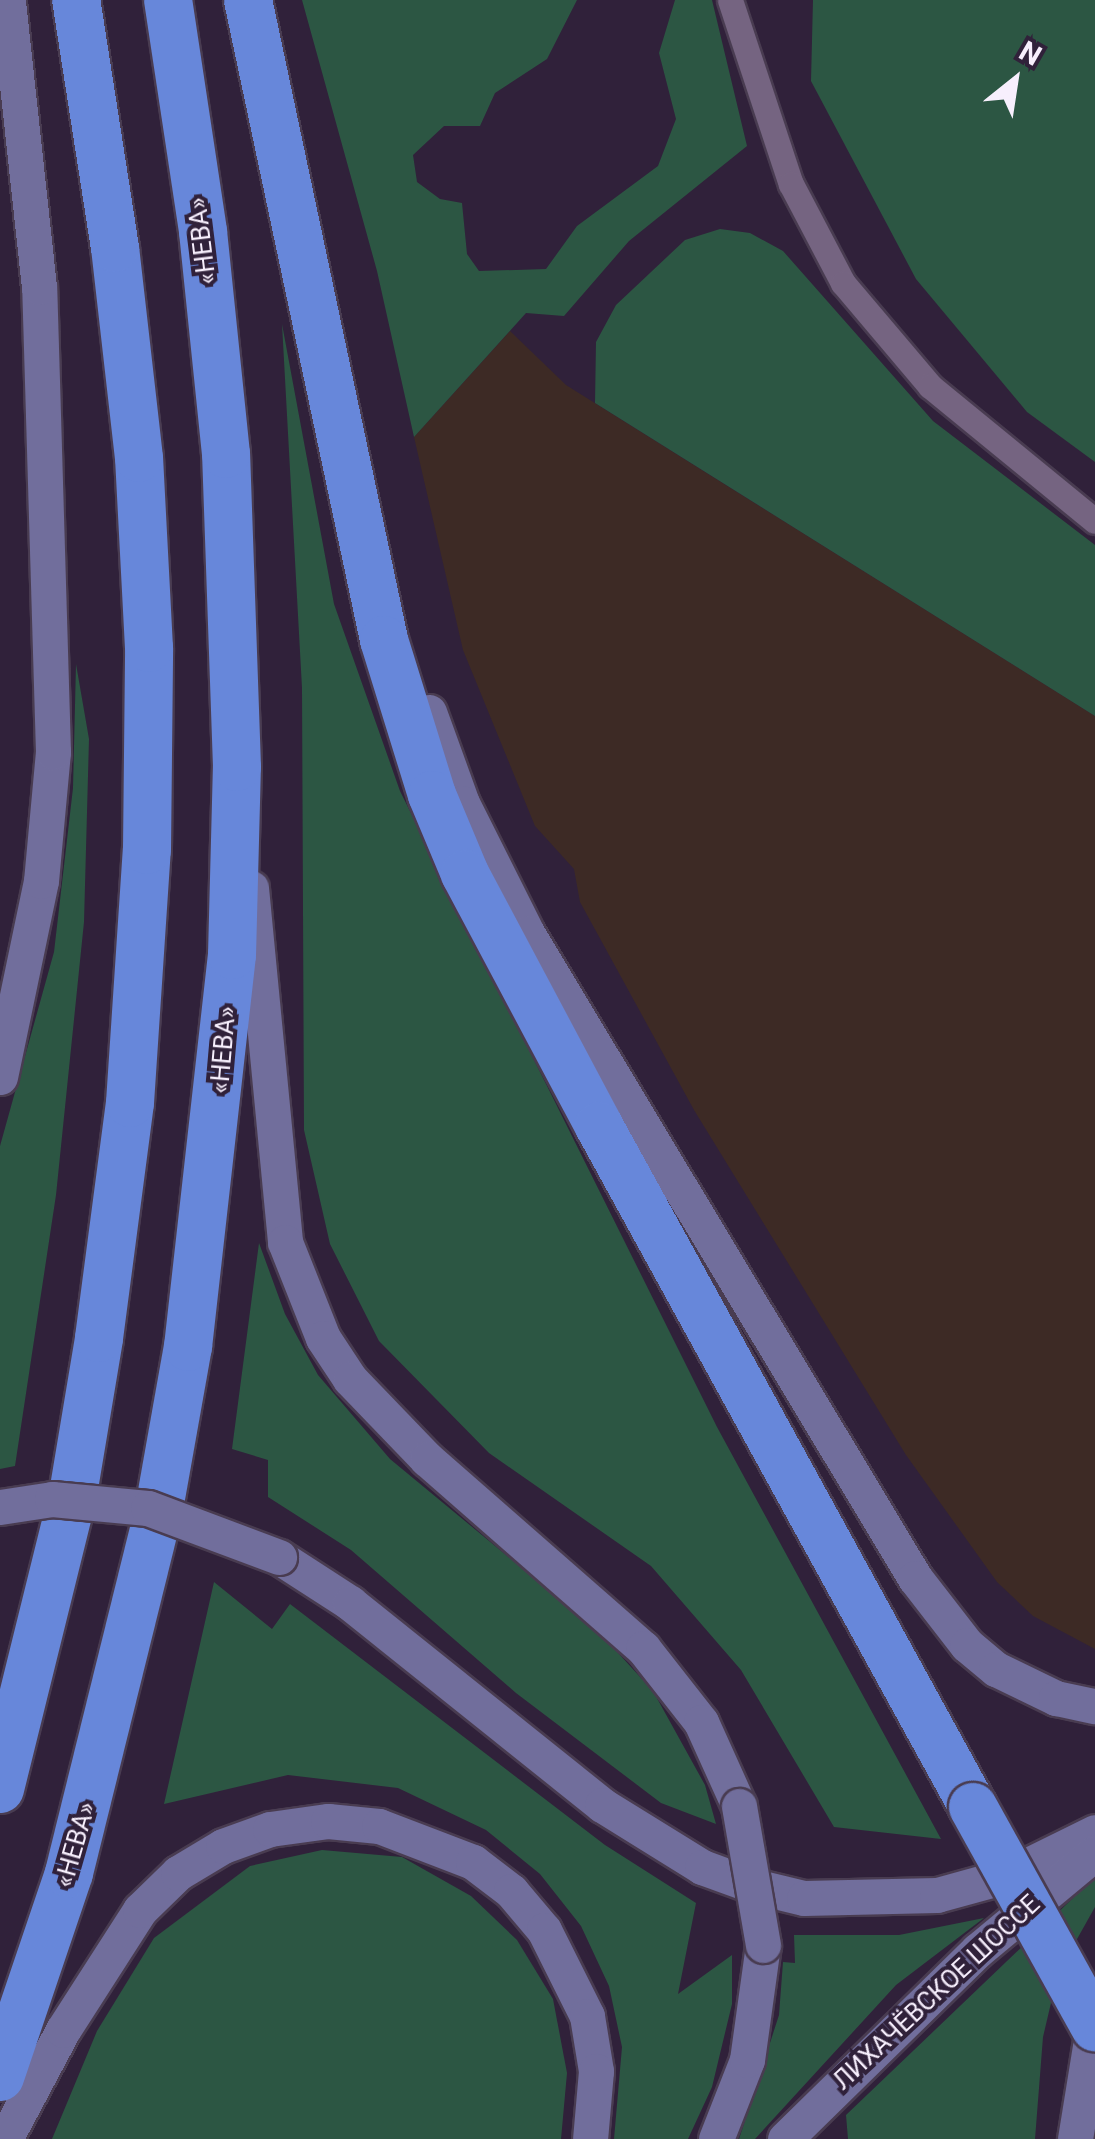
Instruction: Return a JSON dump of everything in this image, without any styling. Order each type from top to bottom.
[{"type":"highway","points":[[0,1789],[73,1494],[99,1338],[130,1104],[147,850],[149,648],[139,458],[116,248],[76,0]]},
{"type":"highway","name":"«НЕВА»","points":[[0,2076],[74,1855],[159,1509],[218,1119],[237,768],[226,454],[204,231],[168,0]]},
{"type":"highway","points":[[248,0],[400,706],[465,874],[823,1544],[1095,2026]]},
{"type":"street","points":[[0,1077],[41,880],[53,752],[39,287],[8,0]]},
{"type":"street","points":[[730,0],[792,184],[843,283],[930,386],[1095,520]]},
{"type":"street","points":[[366,536],[462,803],[527,933],[915,1578],[955,1631],[996,1669],[1056,1698],[1095,1706]]},
{"type":"street","points":[[237,768],[270,1054],[277,1182],[285,1242],[303,1297],[350,1379],[380,1412],[616,1620],[676,1686],[708,1734],[739,1806],[763,1946],[747,2060],[716,2139]]},
{"type":"street","points":[[0,1506],[52,1498],[134,1505],[190,1519],[280,1557],[350,1604],[602,1805],[702,1868],[754,1886],[804,1898],[937,1895],[1006,1876],[1095,1832]]},
{"type":"street","points":[[6,2139],[63,2030],[140,1910],[178,1873],[223,1846],[270,1829],[328,1821],[409,1834],[473,1862],[511,1891],[544,1930],[587,2016],[596,2070],[590,2139]]},
{"type":"street","name":"ЛИХАЧЁВСКОЕ ШОССЕ","points":[[785,2139],[978,1950],[1095,1853]]},
{"type":"street","points":[[1076,2139],[1080,2085],[1095,2015]]},
{"type":"street","points":[[1080,2085],[1084,2139]]},
{"type":"shaded area","points":[[510,331],[566,385],[1095,716],[1095,1649],[1033,1616],[997,1582],[906,1455],[694,1110],[580,902],[574,869],[535,826],[463,650],[414,437]]},
{"type":"green space","points":[[302,0],[577,0],[547,59],[495,93],[480,126],[444,126],[413,155],[417,182],[440,199],[462,203],[467,254],[479,271],[546,269],[577,226],[658,166],[676,119],[659,53],[675,0],[712,0],[747,146],[629,241],[564,316],[526,313],[414,437],[377,271]]},
{"type":"green space","points":[[813,0],[1095,0],[1095,462],[1027,412],[916,279],[811,81]]},
{"type":"green space","points":[[720,229],[750,233],[783,251],[933,421],[1095,545],[1095,716],[595,403],[596,342],[616,305],[685,240]]},
{"type":"green space","points":[[282,324],[334,604],[400,791],[717,1427],[941,1839],[834,1827],[741,1670],[651,1566],[489,1453],[379,1341],[330,1244],[304,1130],[302,688]]},
{"type":"green space","points":[[76,664],[89,739],[84,922],[56,1195],[15,1466],[0,1469],[0,1146],[54,952],[73,788]]},
{"type":"green space","points":[[259,1243],[285,1314],[318,1375],[390,1459],[598,1631],[653,1691],[705,1785],[716,1824],[661,1803],[516,1693],[351,1550],[268,1497],[268,1460],[232,1449]]},
{"type":"green space","points":[[214,1582],[272,1629],[290,1604],[605,1845],[696,1903],[678,1994],[732,1955],[732,2004],[712,2087],[688,2139],[614,2139],[622,2047],[609,1986],[581,1926],[540,1874],[486,1830],[398,1788],[288,1775],[164,1804]]},
{"type":"green space","points":[[322,1850],[402,1857],[471,1896],[517,1940],[553,1999],[567,2073],[561,2139],[52,2139],[97,2031],[154,1938],[250,1866]]},
{"type":"green space","points":[[1095,1877],[1095,1907],[1058,1973],[1043,2037],[1035,2139],[848,2139],[846,2115]]},
{"type":"green space","points":[[984,1918],[896,1985],[755,2139],[739,2139],[779,2015],[783,1962],[795,1963],[794,1935],[899,1935]]}]
